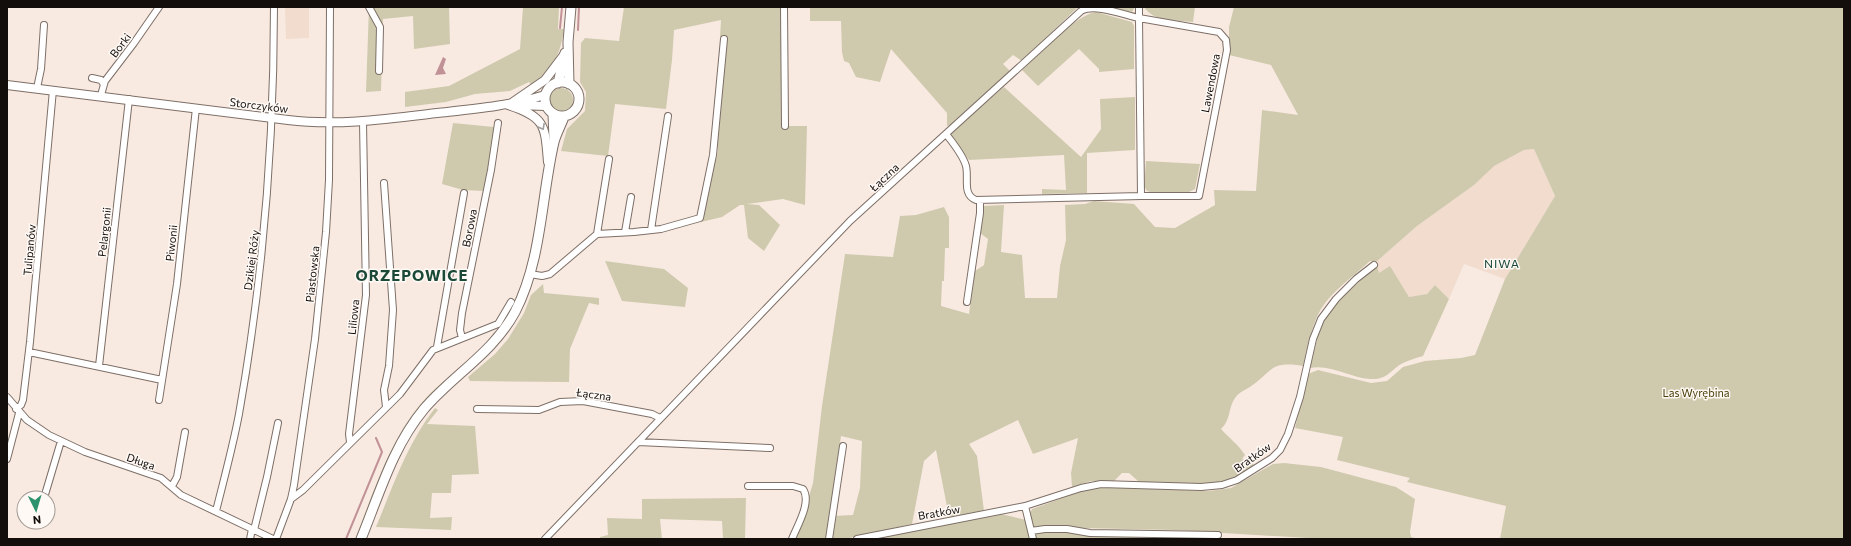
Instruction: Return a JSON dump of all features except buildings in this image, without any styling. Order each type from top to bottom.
[{"type":"main road","points":[[569,84],[568,42],[571,7]]},
{"type":"main road","points":[[558,82],[568,42]]},
{"type":"main road","points":[[554,140],[564,117],[576,110],[579,101],[577,91],[569,84],[558,82],[550,87],[545,95],[546,106],[553,114],[564,117]]},
{"type":"main road","points":[[361,539],[399,449],[413,424],[436,396],[482,354],[498,337],[515,311],[530,274],[554,140],[553,114]]},
{"type":"street","name":"Borki","points":[[101,95],[104,82],[159,7]]},
{"type":"street","name":"Dzikiej Róży","points":[[216,511],[239,415],[255,312],[266,217],[274,80],[274,7]]},
{"type":"street","name":"Piastowska","points":[[276,539],[291,499],[315,339],[324,255],[329,180],[330,7]]},
{"type":"street","points":[[369,7],[380,27],[379,71]]},
{"type":"street","points":[[784,7],[785,126]]},
{"type":"street","points":[[1138,7],[1141,196]]},
{"type":"street","name":"Łączna","points":[[545,539],[850,221],[1084,9],[1095,8],[1139,18]]},
{"type":"street","name":"Lawendowa","points":[[980,201],[1141,196],[1199,196],[1227,46],[1225,37],[1215,30],[1139,18]]},
{"type":"street","points":[[37,88],[41,69],[44,25]]},
{"type":"street","points":[[530,274],[542,276],[550,274],[597,234],[661,229],[700,218],[713,155],[724,39]]},
{"type":"street","points":[[508,105],[545,80],[564,55]]},
{"type":"street","points":[[92,78],[104,82]]},
{"type":"street","name":"Storczyków","points":[[9,87],[37,88],[101,95],[271,118],[329,123],[363,122],[508,105],[546,106]]},
{"type":"street","name":"Tulipanów","points":[[7,459],[17,411],[22,403],[29,352],[53,90]]},
{"type":"street","name":"Storczyków","points":[[508,105],[545,95]]},
{"type":"street","name":"Pelargonii","points":[[99,366],[129,99]]},
{"type":"street","points":[[508,105],[527,111],[542,125],[546,137],[549,171]]},
{"type":"street","name":"Piwonii","points":[[159,400],[177,284],[196,108]]},
{"type":"street","points":[[651,230],[668,116]]},
{"type":"street","name":"Liliowa","points":[[350,442],[349,434],[366,295],[363,122]]},
{"type":"street","name":"Borowa","points":[[462,338],[460,330],[462,313],[491,170],[498,123]]},
{"type":"street","points":[[946,134],[966,166],[969,196],[980,201],[980,213],[967,302]]},
{"type":"street","points":[[597,234],[609,159]]},
{"type":"street","points":[[384,182],[393,310],[389,366],[384,390],[386,407]]},
{"type":"street","name":"Borowa","points":[[437,347],[464,193]]},
{"type":"street","points":[[625,232],[631,197]]},
{"type":"street","name":"Bratków","points":[[857,539],[1026,506],[1081,488],[1101,484],[1201,487],[1222,485],[1246,475],[1272,458],[1280,450],[1292,422],[1300,397],[1313,339],[1321,319],[1336,299],[1356,279],[1374,265]]},
{"type":"street","points":[[291,499],[400,394],[429,354],[437,347],[498,324],[511,302]]},
{"type":"street","points":[[29,352],[162,380]]},
{"type":"street","name":"Długa","points":[[7,397],[17,411],[40,430],[85,452],[161,478],[182,495],[272,539]]},
{"type":"street","name":"Łączna","points":[[477,409],[539,410],[560,402],[583,401],[652,414],[660,418]]},
{"type":"street","points":[[250,539],[267,477],[278,423]]},
{"type":"street","points":[[172,486],[177,477],[185,432]]},
{"type":"street","points":[[46,490],[61,441]]},
{"type":"street","points":[[638,442],[770,448]]},
{"type":"street","points":[[829,539],[842,446]]},
{"type":"street","points":[[748,486],[793,486],[803,489],[806,495],[806,502],[792,539]]},
{"type":"street","points":[[1026,506],[1033,539]]},
{"type":"street","points":[[1031,531],[1044,529],[1067,529],[1090,533],[1218,535]]},
{"type":"shaded area","points":[[285,7],[309,7],[309,38],[286,39]]},
{"type":"shaded area","points":[[443,57],[446,59],[443,68],[446,74],[435,75]]},
{"type":"shaded area","points":[[1534,149],[1555,196],[1505,279],[1464,264],[1449,299],[1435,285],[1427,294],[1409,297],[1390,267],[1379,273],[1376,262],[1417,226],[1474,185],[1493,166],[1524,150]]},
{"type":"green space","points":[[369,7],[449,7],[450,44],[414,49],[413,16],[383,19],[381,91],[366,92]]},
{"type":"green space","points":[[523,7],[559,7],[558,29],[564,29],[558,54],[550,68],[532,86],[529,82],[510,91],[475,94],[446,102],[405,107],[405,92],[449,86],[520,49]]},
{"type":"green space","points":[[624,7],[781,7],[784,126],[807,126],[805,205],[783,199],[747,204],[759,205],[780,225],[764,251],[748,238],[744,205],[740,205],[722,217],[701,222],[718,148],[717,130],[727,40],[725,37],[720,37],[721,20],[674,30],[666,109],[615,104],[608,156],[561,151],[567,129],[585,111],[586,92],[580,82],[581,43],[585,38],[619,41]]},
{"type":"green space","points":[[810,7],[1078,7],[1022,61],[1013,55],[1003,64],[1011,72],[951,125],[947,126],[947,113],[891,49],[880,82],[856,77],[849,63],[844,61],[842,52],[841,21],[810,21]]},
{"type":"green space","points":[[1106,7],[1135,7],[1132,12]]},
{"type":"green space","points":[[1144,7],[1195,7],[1193,22],[1160,18],[1148,12]]},
{"type":"green space","name":"Las Wyrębina","points":[[1234,7],[1844,7],[1844,539],[1500,539],[1506,506],[1407,482],[1410,478],[1337,460],[1343,437],[1295,428],[1308,374],[1318,370],[1371,383],[1387,381],[1403,367],[1425,361],[1461,358],[1475,355],[1505,279],[1555,196],[1534,149],[1524,150],[1494,166],[1474,185],[1417,226],[1376,262],[1370,261],[1338,289],[1321,309],[1315,322],[1303,366],[1284,365],[1273,368],[1237,396],[1233,402],[1226,422],[1221,429],[1243,451],[1245,455],[1242,459],[1249,461],[1254,465],[1242,473],[1230,479],[1217,482],[1189,484],[1139,482],[1129,473],[1122,473],[1113,482],[1091,481],[1072,487],[1071,473],[1078,438],[1033,454],[1018,420],[969,444],[977,456],[984,511],[949,517],[936,450],[924,461],[912,524],[845,539],[830,539],[833,516],[853,515],[860,488],[862,441],[841,436],[826,539],[796,539],[813,483],[822,406],[845,254],[893,257],[900,216],[916,215],[944,207],[949,217],[949,248],[945,248],[944,281],[942,281],[941,306],[969,314],[975,271],[984,265],[988,239],[980,233],[983,206],[1004,205],[1001,252],[1022,255],[1025,298],[1057,298],[1060,266],[1066,240],[1065,205],[1085,204],[1094,201],[1134,204],[1155,227],[1175,228],[1215,205],[1214,190],[1256,191],[1262,110],[1298,115],[1271,65],[1229,55],[1229,27]]},
{"type":"green space","points":[[1096,12],[1132,22],[1134,26],[1134,69],[1099,72],[1099,69],[1079,49],[1038,86],[1022,70],[1047,46],[1078,20]]},
{"type":"green space","points":[[1004,87],[1081,157],[1101,129],[1100,99],[1135,97],[1135,150],[1087,153],[1087,193],[1042,194],[1042,189],[1066,190],[1064,155],[969,160],[949,134]]},
{"type":"green space","points":[[561,88],[569,92],[573,100],[569,108],[561,112],[553,108],[549,100],[553,92]]},
{"type":"green space","points":[[453,123],[494,127],[489,168],[484,191],[463,190],[442,184]]},
{"type":"green space","points":[[1146,161],[1200,164],[1195,189],[1187,193],[1153,193],[1147,191],[1144,186]]},
{"type":"green space","points":[[605,261],[664,269],[688,288],[685,307],[622,301]]},
{"type":"green space","points":[[1377,266],[1379,273],[1390,266],[1409,297],[1427,294],[1435,285],[1449,299],[1423,356],[1403,363],[1385,376],[1376,379],[1363,378],[1333,369],[1318,367],[1310,368],[1320,325],[1335,303]]},
{"type":"green space","points":[[543,284],[544,293],[599,298],[599,305],[589,303],[570,349],[569,382],[470,381],[468,377],[495,354],[508,339],[524,313],[531,295]]},
{"type":"green space","points":[[497,331],[478,353],[428,398],[404,428],[355,539],[384,465],[403,429],[426,398],[471,359],[494,332]]},
{"type":"green space","points":[[435,408],[438,410],[427,424],[475,426],[479,474],[452,475],[451,493],[432,493],[430,518],[452,517],[451,530],[376,527],[416,436]]},
{"type":"green space","points":[[1284,463],[1321,467],[1396,487],[1415,499],[1410,532],[1411,537],[1419,539],[1324,539],[1174,530],[1033,527],[1030,513],[1032,509],[1096,486],[1208,491],[1231,488],[1273,464]]},
{"type":"green space","points":[[746,498],[745,539],[723,539],[722,521],[660,519],[662,539],[600,539],[600,537],[608,535],[607,518],[642,519],[642,499]]},
{"type":"green space","points":[[1001,514],[1026,520],[1030,539],[873,539]]},
{"type":"green space","points":[[1068,530],[1218,537],[1218,539],[1036,539],[1035,533]]},
{"type":"waterway","points":[[560,28],[562,7]]},
{"type":"waterway","points":[[578,30],[579,7]]},
{"type":"waterway","points":[[346,539],[382,452],[376,438]]},
{"type":"district","name":"NIWA","points":[[1502,263]]},
{"type":"district","name":"ORZEPOWICE","points":[[412,275]]}]
